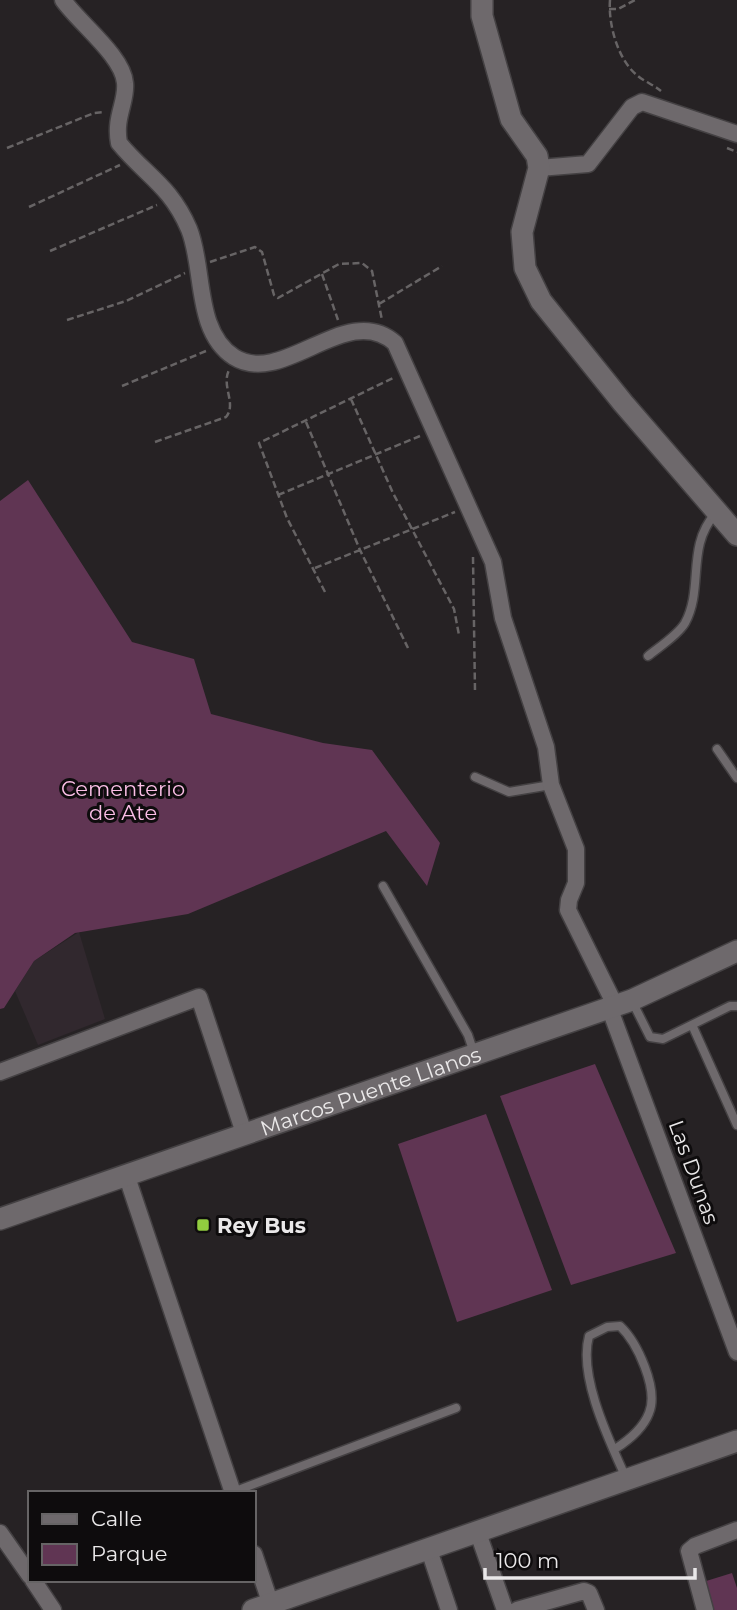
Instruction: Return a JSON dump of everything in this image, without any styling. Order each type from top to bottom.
[{"type":"street","points":[[63,0],[123,71],[126,90],[119,110],[119,143],[132,159],[157,178],[173,198],[190,231],[209,319],[222,345],[235,358],[265,364],[344,335],[373,331],[385,334]]},
{"type":"street","points":[[481,0],[482,16],[511,119],[531,144],[539,168],[522,232],[525,268],[541,301],[623,403],[737,535]]},
{"type":"street","points":[[539,168],[589,164],[632,107],[642,102],[737,134]]},
{"type":"street","name":"Las Dunas","points":[[385,334],[395,343],[493,562],[503,618],[532,695],[546,747],[551,785],[576,849],[576,883],[568,910],[619,1004],[737,1352]]},
{"type":"street","name":"Marcos Puente Llanos","points":[[0,1219],[619,1004],[737,951]]},
{"type":"street","points":[[0,1073],[199,997],[244,1133]]},
{"type":"street","points":[[125,1174],[233,1491]]},
{"type":"street","points":[[256,1567],[262,1606],[737,1441]]},
{"type":"street","points":[[705,1610],[690,1551],[695,1546],[737,1530]]},
{"type":"street","points":[[0,1533],[28,1573]]},
{"type":"street","points":[[478,1533],[505,1610]]},
{"type":"street","points":[[429,1550],[449,1610]]},
{"type":"street","points":[[34,1582],[53,1610]]},
{"type":"street","points":[[517,1610],[584,1591],[589,1593],[596,1610]]},
{"type":"lane","points":[[648,656],[685,624],[695,582],[697,546],[717,512]]},
{"type":"lane","points":[[717,749],[737,778]]},
{"type":"lane","points":[[475,777],[509,792],[551,785]]},
{"type":"lane","points":[[383,886],[468,1035],[475,1056]]},
{"type":"lane","points":[[619,1004],[650,1037],[663,1039],[693,1027],[730,1006],[737,1006]]},
{"type":"lane","points":[[693,1027],[737,1125]]},
{"type":"lane","points":[[728,1105],[737,1101]]},
{"type":"lane","points":[[615,1449],[632,1438],[650,1411],[648,1374],[630,1336],[620,1326],[607,1327],[589,1336],[584,1352],[590,1385],[627,1480]]},
{"type":"lane","points":[[236,1491],[456,1408]]},
{"type":"path","points":[[610,0],[609,9],[625,62],[636,75],[659,89],[672,111]]},
{"type":"path","points":[[609,9],[618,9],[635,0]]},
{"type":"path","points":[[7,148],[94,113],[119,110]]},
{"type":"path","points":[[719,145],[737,152]]},
{"type":"path","points":[[29,207],[132,159]]},
{"type":"path","points":[[51,251],[173,198]]},
{"type":"path","points":[[67,320],[126,301],[198,266],[255,247],[262,251],[274,295],[278,298],[339,264],[362,263],[372,271],[385,334]]},
{"type":"path","points":[[379,304],[442,266]]},
{"type":"path","points":[[322,274],[344,335]]},
{"type":"path","points":[[122,386],[222,345]]},
{"type":"path","points":[[155,442],[230,413],[226,374],[235,358]]},
{"type":"path","points":[[325,592],[278,495],[259,443],[407,371]]},
{"type":"path","points":[[351,399],[412,529],[454,610],[459,635]]},
{"type":"path","points":[[306,422],[360,550],[408,648]]},
{"type":"path","points":[[278,495],[433,431]]},
{"type":"path","points":[[315,568],[468,507]]},
{"type":"path","points":[[475,691],[473,545],[476,526]]},
{"type":"shaded area","points":[[79,932],[105,1019],[38,1045],[15,991],[34,961]]},
{"type":"green space","name":"Cementerio de Ate","points":[[28,480],[132,642],[194,659],[211,714],[323,743],[372,750],[440,843],[427,886],[386,831],[188,914],[75,933],[34,961],[4,1008],[0,1009],[0,501]]},
{"type":"green space","points":[[595,1064],[676,1253],[571,1285],[500,1096]]},
{"type":"green space","points":[[486,1114],[552,1290],[457,1322],[398,1144]]},
{"type":"green space","points":[[732,1573],[737,1588],[737,1610],[712,1610],[703,1582]]},
{"type":"place","name":"Rey Bus","points":[[203,1225]]}]
